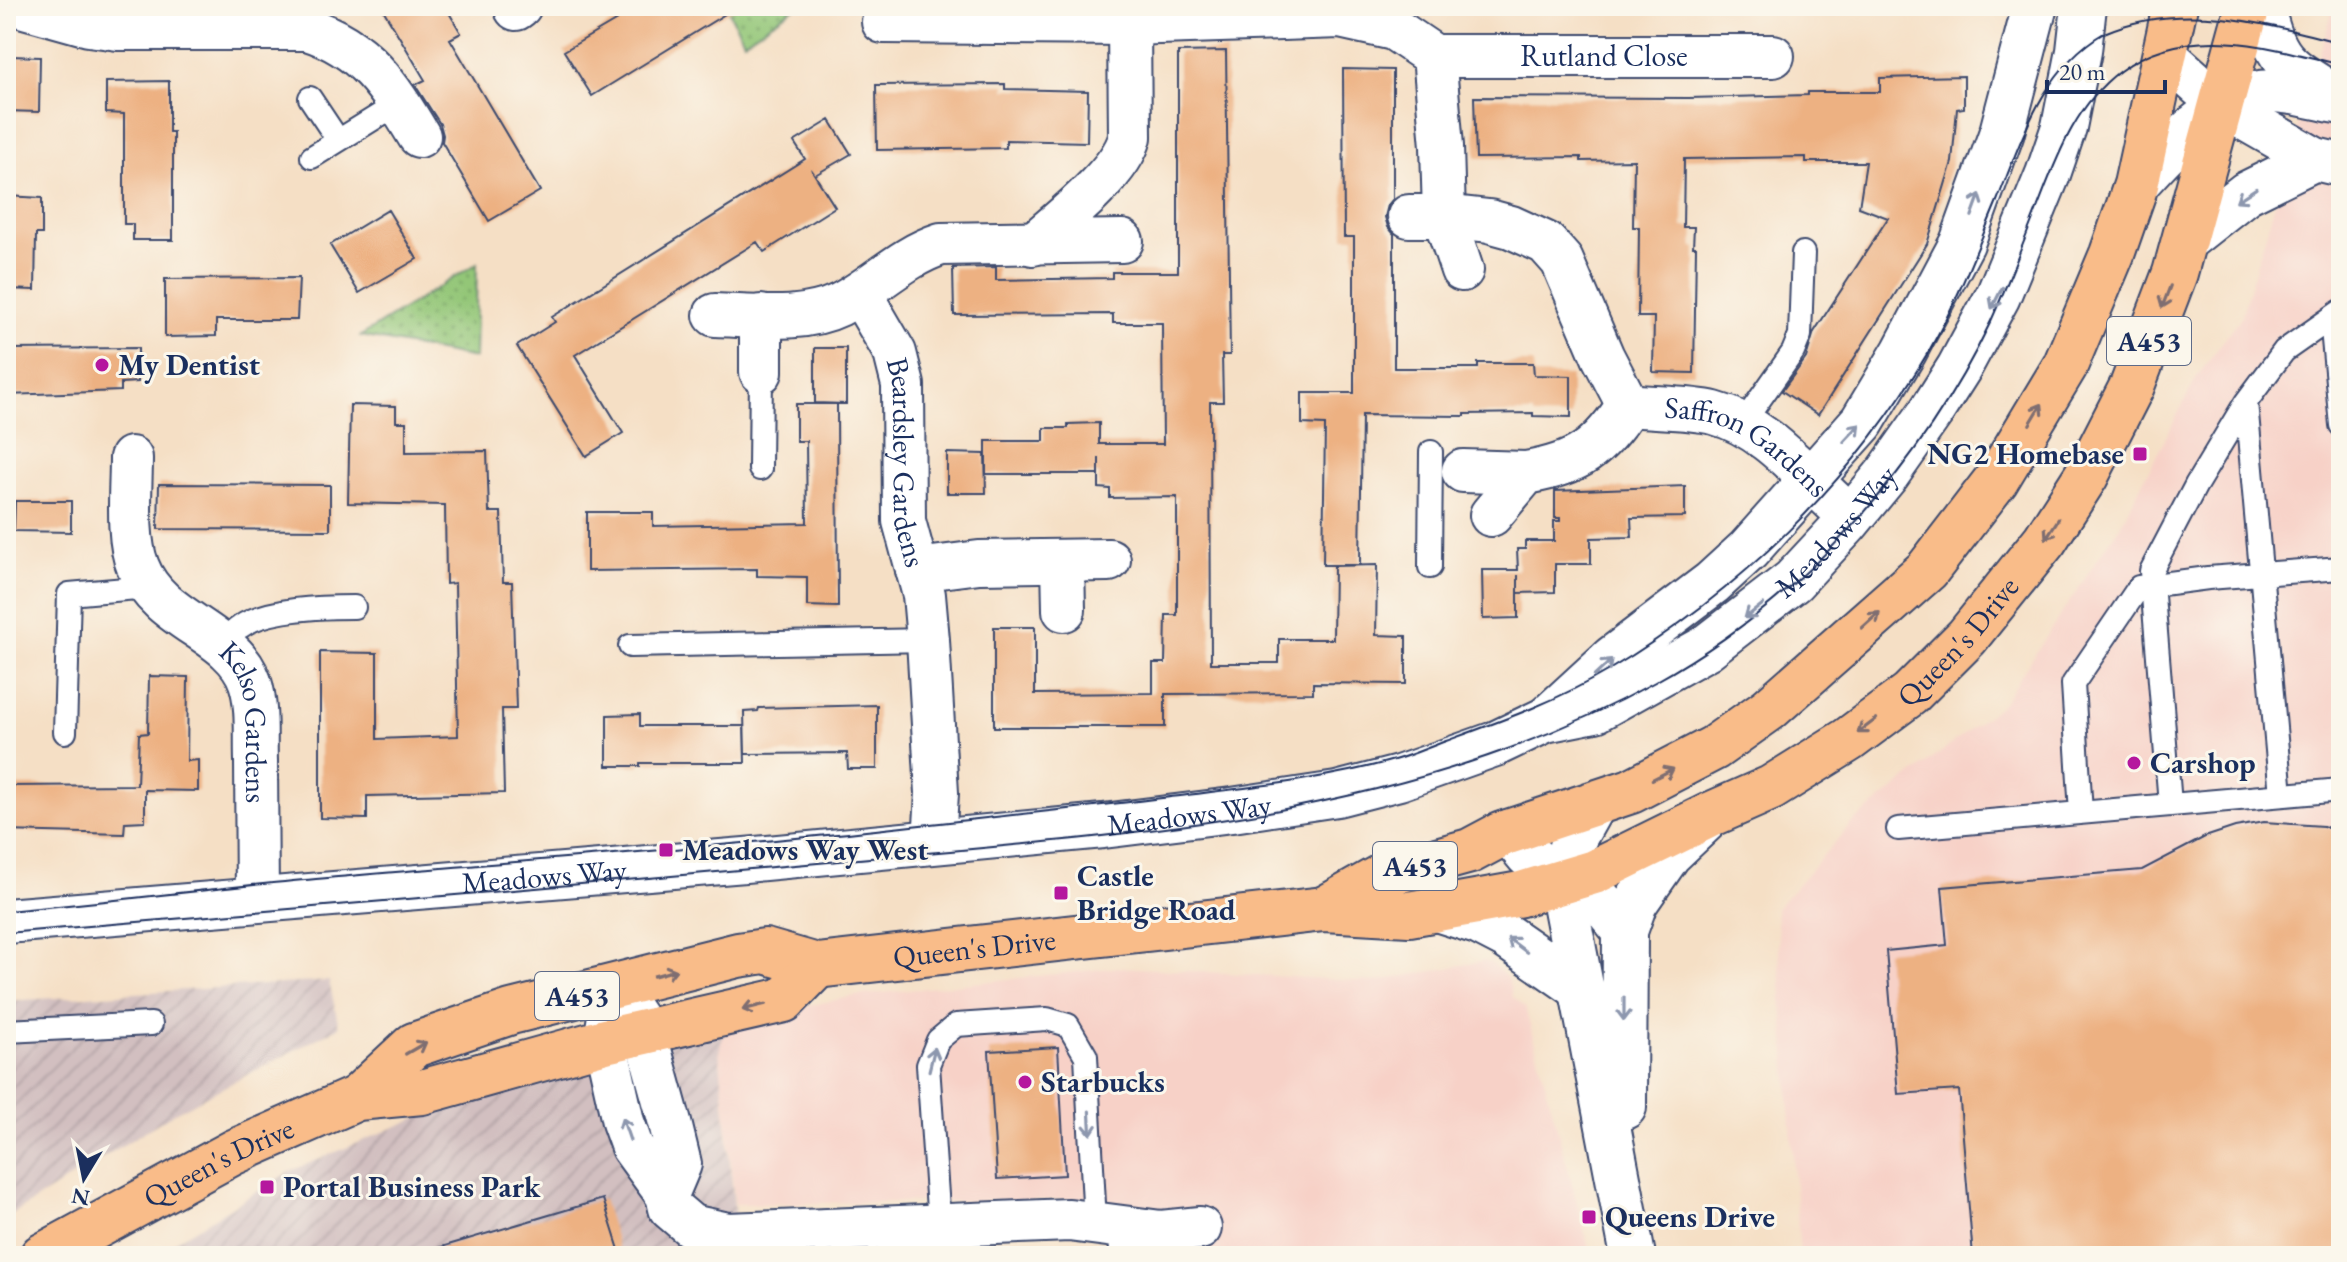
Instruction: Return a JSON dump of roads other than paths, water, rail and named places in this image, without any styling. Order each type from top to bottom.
[{"type":"main road","name":"Queen's Drive","points":[[1324,909],[1386,874],[1470,851],[1509,832],[1592,806],[1631,791],[1714,748],[1769,709],[1927,570],[1997,479],[2065,366],[2112,254],[2136,185],[2175,6]]},
{"type":"main road","name":"Queen's Drive","points":[[357,1098],[414,1045],[511,1012],[738,955],[765,951],[817,966],[1324,909],[1409,914],[1521,894],[1594,872],[1771,788],[1848,740],[1910,694],[1967,637],[1999,599],[2045,540],[2086,476],[2132,386],[2175,273],[2248,6]]},
{"type":"main road","name":"Queen's Drive","points":[[42,1256],[234,1152],[357,1098],[422,1092],[625,1036],[784,1000],[817,966]]},
{"type":"street","points":[[21,6],[89,25],[118,29],[221,30],[255,17],[307,29],[332,37],[366,63],[409,120]]},
{"type":"street","name":"Meadows Way","points":[[1545,720],[1613,658],[1712,583],[1748,550],[1862,422],[1911,340],[1962,243],[2002,132],[2035,6]]},
{"type":"street","name":"Meadows Way","points":[[6,921],[1103,826],[1337,794],[1399,778],[1495,744],[1545,720],[1595,710],[1706,648],[1793,581],[1888,473],[1959,368],[2016,256],[2064,127],[2079,51],[2084,6]]},
{"type":"street","points":[[2263,6],[2274,49],[2291,69],[2341,102]]},
{"type":"street","points":[[883,22],[1129,24],[1340,17],[1394,29],[1434,56],[1442,146],[1426,216],[1462,270]]},
{"type":"street","points":[[1033,244],[1098,184],[1127,149],[1130,137],[1129,24]]},
{"type":"street","points":[[2165,55],[2222,106],[2328,162]]},
{"type":"street","name":"Rutland Close","points":[[1434,56],[1773,56]]},
{"type":"street","points":[[2136,185],[2175,143],[2222,106],[2254,93],[2284,92],[2341,102]]},
{"type":"street","points":[[2184,242],[2246,193],[2328,162]]},
{"type":"street","name":"Saffron Gardens","points":[[1426,216],[1489,221],[1546,243],[1562,261],[1603,357],[1628,405]]},
{"type":"street","points":[[715,315],[804,315],[836,306],[914,256],[941,244],[1122,241]]},
{"type":"street","name":"Beardsley Gardens","points":[[860,293],[895,353],[900,370],[904,521],[924,595],[928,640],[937,793],[934,842]]},
{"type":"street","points":[[761,316],[761,372]]},
{"type":"street","name":"Saffron Gardens","points":[[1628,405],[1712,413],[1743,423],[1770,442],[1851,517]]},
{"type":"street","name":"Saffron Gardens","points":[[1441,465],[1526,473],[1555,468],[1581,456],[1610,433],[1628,405]]},
{"type":"street","name":"Kelso Gardens","points":[[131,458],[133,553],[148,587],[162,603],[222,645],[250,681],[255,714],[257,900]]},
{"type":"street","points":[[1491,515],[1526,473]]},
{"type":"street","points":[[917,570],[979,562],[1109,560]]},
{"type":"street","points":[[1063,561],[1064,610]]},
{"type":"street","points":[[1592,806],[1573,840],[1561,882],[1628,1237]]},
{"type":"street","points":[[1628,1237],[1625,931],[1635,903],[1669,854],[1712,814]]},
{"type":"street","points":[[1509,832],[1528,855],[1561,882],[1601,902],[1625,931]]},
{"type":"street","points":[[1437,909],[1478,922],[1507,937],[1582,989]]},
{"type":"street","points":[[614,986],[625,1036],[680,1164],[677,1225],[728,1234],[1069,1220],[1112,1234],[1175,1239]]},
{"type":"lane","points":[[310,98],[338,140]]},
{"type":"lane","points":[[312,157],[338,140],[409,120]]},
{"type":"lane","points":[[1743,423],[1793,352],[1800,335],[1803,253]]},
{"type":"lane","points":[[2170,804],[2151,571],[2196,485],[2246,402],[2284,351],[2336,315]]},
{"type":"lane","points":[[2336,315],[2341,425]]},
{"type":"lane","points":[[760,469],[761,372]]},
{"type":"lane","points":[[2246,402],[2281,795]]},
{"type":"lane","name":"Saffron Gardens","points":[[1430,567],[1441,465]]},
{"type":"lane","points":[[2081,813],[2073,684],[2139,587],[2341,568]]},
{"type":"lane","points":[[65,732],[69,594],[148,587]]},
{"type":"lane","points":[[222,645],[248,622],[308,607],[354,607]]},
{"type":"lane","points":[[630,646],[928,640]]},
{"type":"lane","points":[[1898,829],[2341,790]]},
{"type":"lane","points":[[939,1224],[928,1065],[938,1040],[956,1025],[1047,1019],[1068,1025],[1086,1056],[1112,1234]]},
{"type":"lane","points":[[6,1031],[151,1024]]},
{"type":"tram line","points":[[6,911],[316,879],[789,839],[1080,808],[1305,779],[1365,768],[1414,753],[1528,710],[1607,671],[1702,606],[1789,531],[1865,445],[1930,349],[1966,276],[2037,107],[2065,65],[2083,48],[2104,33],[2133,23],[2192,16],[2252,22],[2341,43]]},
{"type":"tram line","points":[[6,933],[726,872],[1147,830],[1253,815],[1357,794],[1459,766],[1559,729],[1655,682],[1759,613],[1806,572],[1892,480],[1929,429],[1991,321],[2076,120],[2103,86],[2120,71],[2145,56],[2172,47],[2228,42],[2285,51],[2341,65]]},
{"type":"place","name":"My Dentist","points":[[102,365]]},
{"type":"place","name":"NG2 Homebase","points":[[2140,454]]},
{"type":"place","name":"Carshop","points":[[2134,763]]},
{"type":"place","name":"Meadows Way West","points":[[666,850]]},
{"type":"place","name":"Castle Bridge Road","points":[[1061,893]]},
{"type":"place","name":"Starbucks","points":[[1025,1082]]},
{"type":"place","name":"Portal Business Park","points":[[267,1187]]},
{"type":"place","name":"Queens Drive","points":[[1589,1217]]}]
